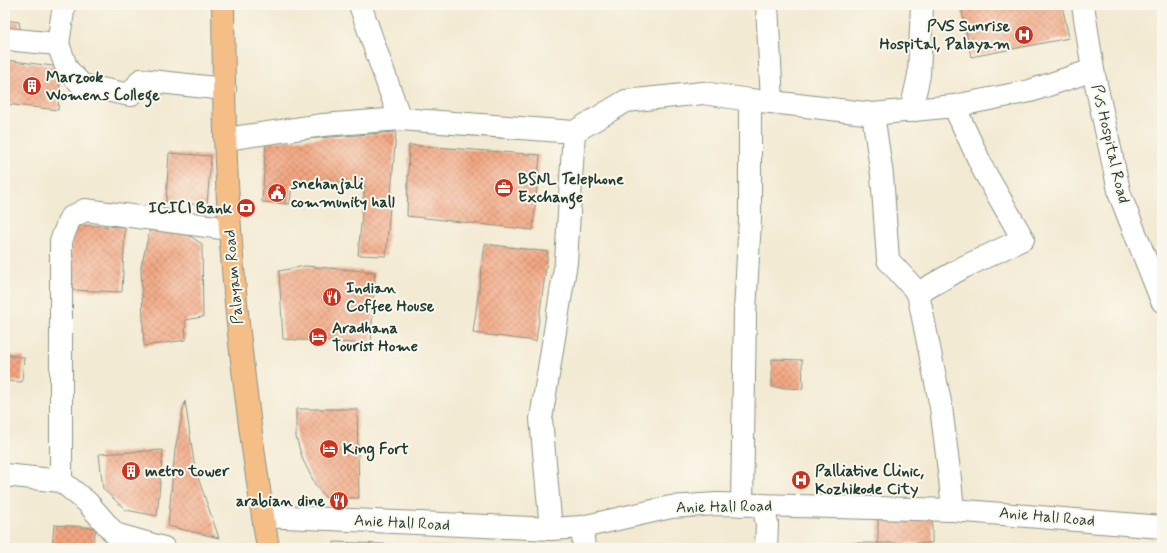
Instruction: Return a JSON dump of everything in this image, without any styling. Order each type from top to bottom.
[{"type":"main road","name":"Palayam Road","points":[[223,5],[226,140],[230,229],[246,406],[268,548]]},
{"type":"street","points":[[64,5],[58,44],[67,69],[82,85],[130,95],[141,80],[225,89]]},
{"type":"street","points":[[360,5],[400,119]]},
{"type":"street","points":[[767,5],[772,102]]},
{"type":"street","points":[[911,111],[919,75],[922,5]]},
{"type":"street","name":"Pvs Hospital Road","points":[[1083,5],[1092,70],[1120,195],[1162,301]]},
{"type":"street","points":[[5,39],[58,44]]},
{"type":"street","points":[[226,140],[323,125],[400,119],[574,132],[626,101],[703,94],[873,114],[911,111],[954,106],[1030,91],[1092,70]]},
{"type":"street","points":[[750,100],[750,220],[742,403],[752,505],[767,524],[766,548]]},
{"type":"street","points":[[918,293],[1023,239],[984,171],[954,106]]},
{"type":"street","points":[[873,114],[882,175],[888,260],[918,293],[941,407],[952,510]]},
{"type":"street","points":[[551,529],[541,419],[566,262],[574,132]]},
{"type":"street","points":[[61,481],[62,241],[70,218],[86,210],[230,229]]},
{"type":"street","points":[[5,475],[61,481],[87,502],[114,541],[164,548]]},
{"type":"street","name":"Anie Hall Road","points":[[263,516],[551,529],[583,538],[671,507],[717,504],[952,510],[1162,527]]},
{"type":"building","points":[[1062,5],[1069,38],[971,57],[961,6]]},
{"type":"building","points":[[5,20],[19,22],[22,37],[5,34]]},
{"type":"building","name":"Marzook Womens College","points":[[5,60],[61,67],[58,110],[5,104]]},
{"type":"building","name":"snehanjali community hall","points":[[396,132],[386,256],[358,255],[365,184],[292,184],[290,204],[262,202],[266,142]]},
{"type":"building","points":[[409,145],[540,155],[533,230],[407,216]]},
{"type":"building","points":[[169,153],[211,156],[207,205],[166,202]]},
{"type":"building","points":[[72,225],[125,227],[122,292],[69,290]]},
{"type":"building","points":[[151,225],[181,230],[202,244],[203,317],[185,320],[186,340],[144,346],[141,267]]},
{"type":"building","points":[[485,244],[548,252],[536,341],[473,333]]},
{"type":"building","points":[[305,266],[375,272],[371,344],[283,339],[279,271]]},
{"type":"building","points":[[5,355],[24,357],[22,382],[5,381]]},
{"type":"building","points":[[772,359],[802,360],[803,389],[772,387]]},
{"type":"building","points":[[185,401],[195,469],[219,538],[168,526],[175,450]]},
{"type":"building","name":"King Fort","points":[[296,409],[357,409],[359,498],[326,498],[316,486],[303,460],[296,437]]},
{"type":"building","name":"metro tower","points":[[163,450],[157,516],[126,510],[103,489],[99,454]]},
{"type":"building","points":[[878,516],[932,517],[932,543],[878,543]]},
{"type":"building","points":[[54,525],[96,528],[92,548],[52,548]]},
{"type":"building","points":[[334,542],[453,547],[334,548]]},
{"type":"building","points":[[843,543],[878,543],[878,548],[843,548]]},
{"type":"place","name":"PVS Sunrise Hospital, Palayam","points":[[1024,35]]},
{"type":"place","name":"Marzook Womens College","points":[[32,86]]},
{"type":"place","name":"BSNL Telephone Exchange","points":[[504,188]]},
{"type":"place","name":"snehanjali community hall","points":[[277,193]]},
{"type":"place","name":"ICICI Bank","points":[[246,208]]},
{"type":"place","name":"Indian Coffee House","points":[[332,297]]},
{"type":"place","name":"Aradhana Tourist Home","points":[[318,337]]},
{"type":"place","name":"King Fort","points":[[329,449]]},
{"type":"place","name":"metro tower","points":[[131,471]]},
{"type":"place","name":"Palliative Clinic, Kozhikode City","points":[[801,480]]},
{"type":"place","name":"arabian dine","points":[[339,501]]}]
